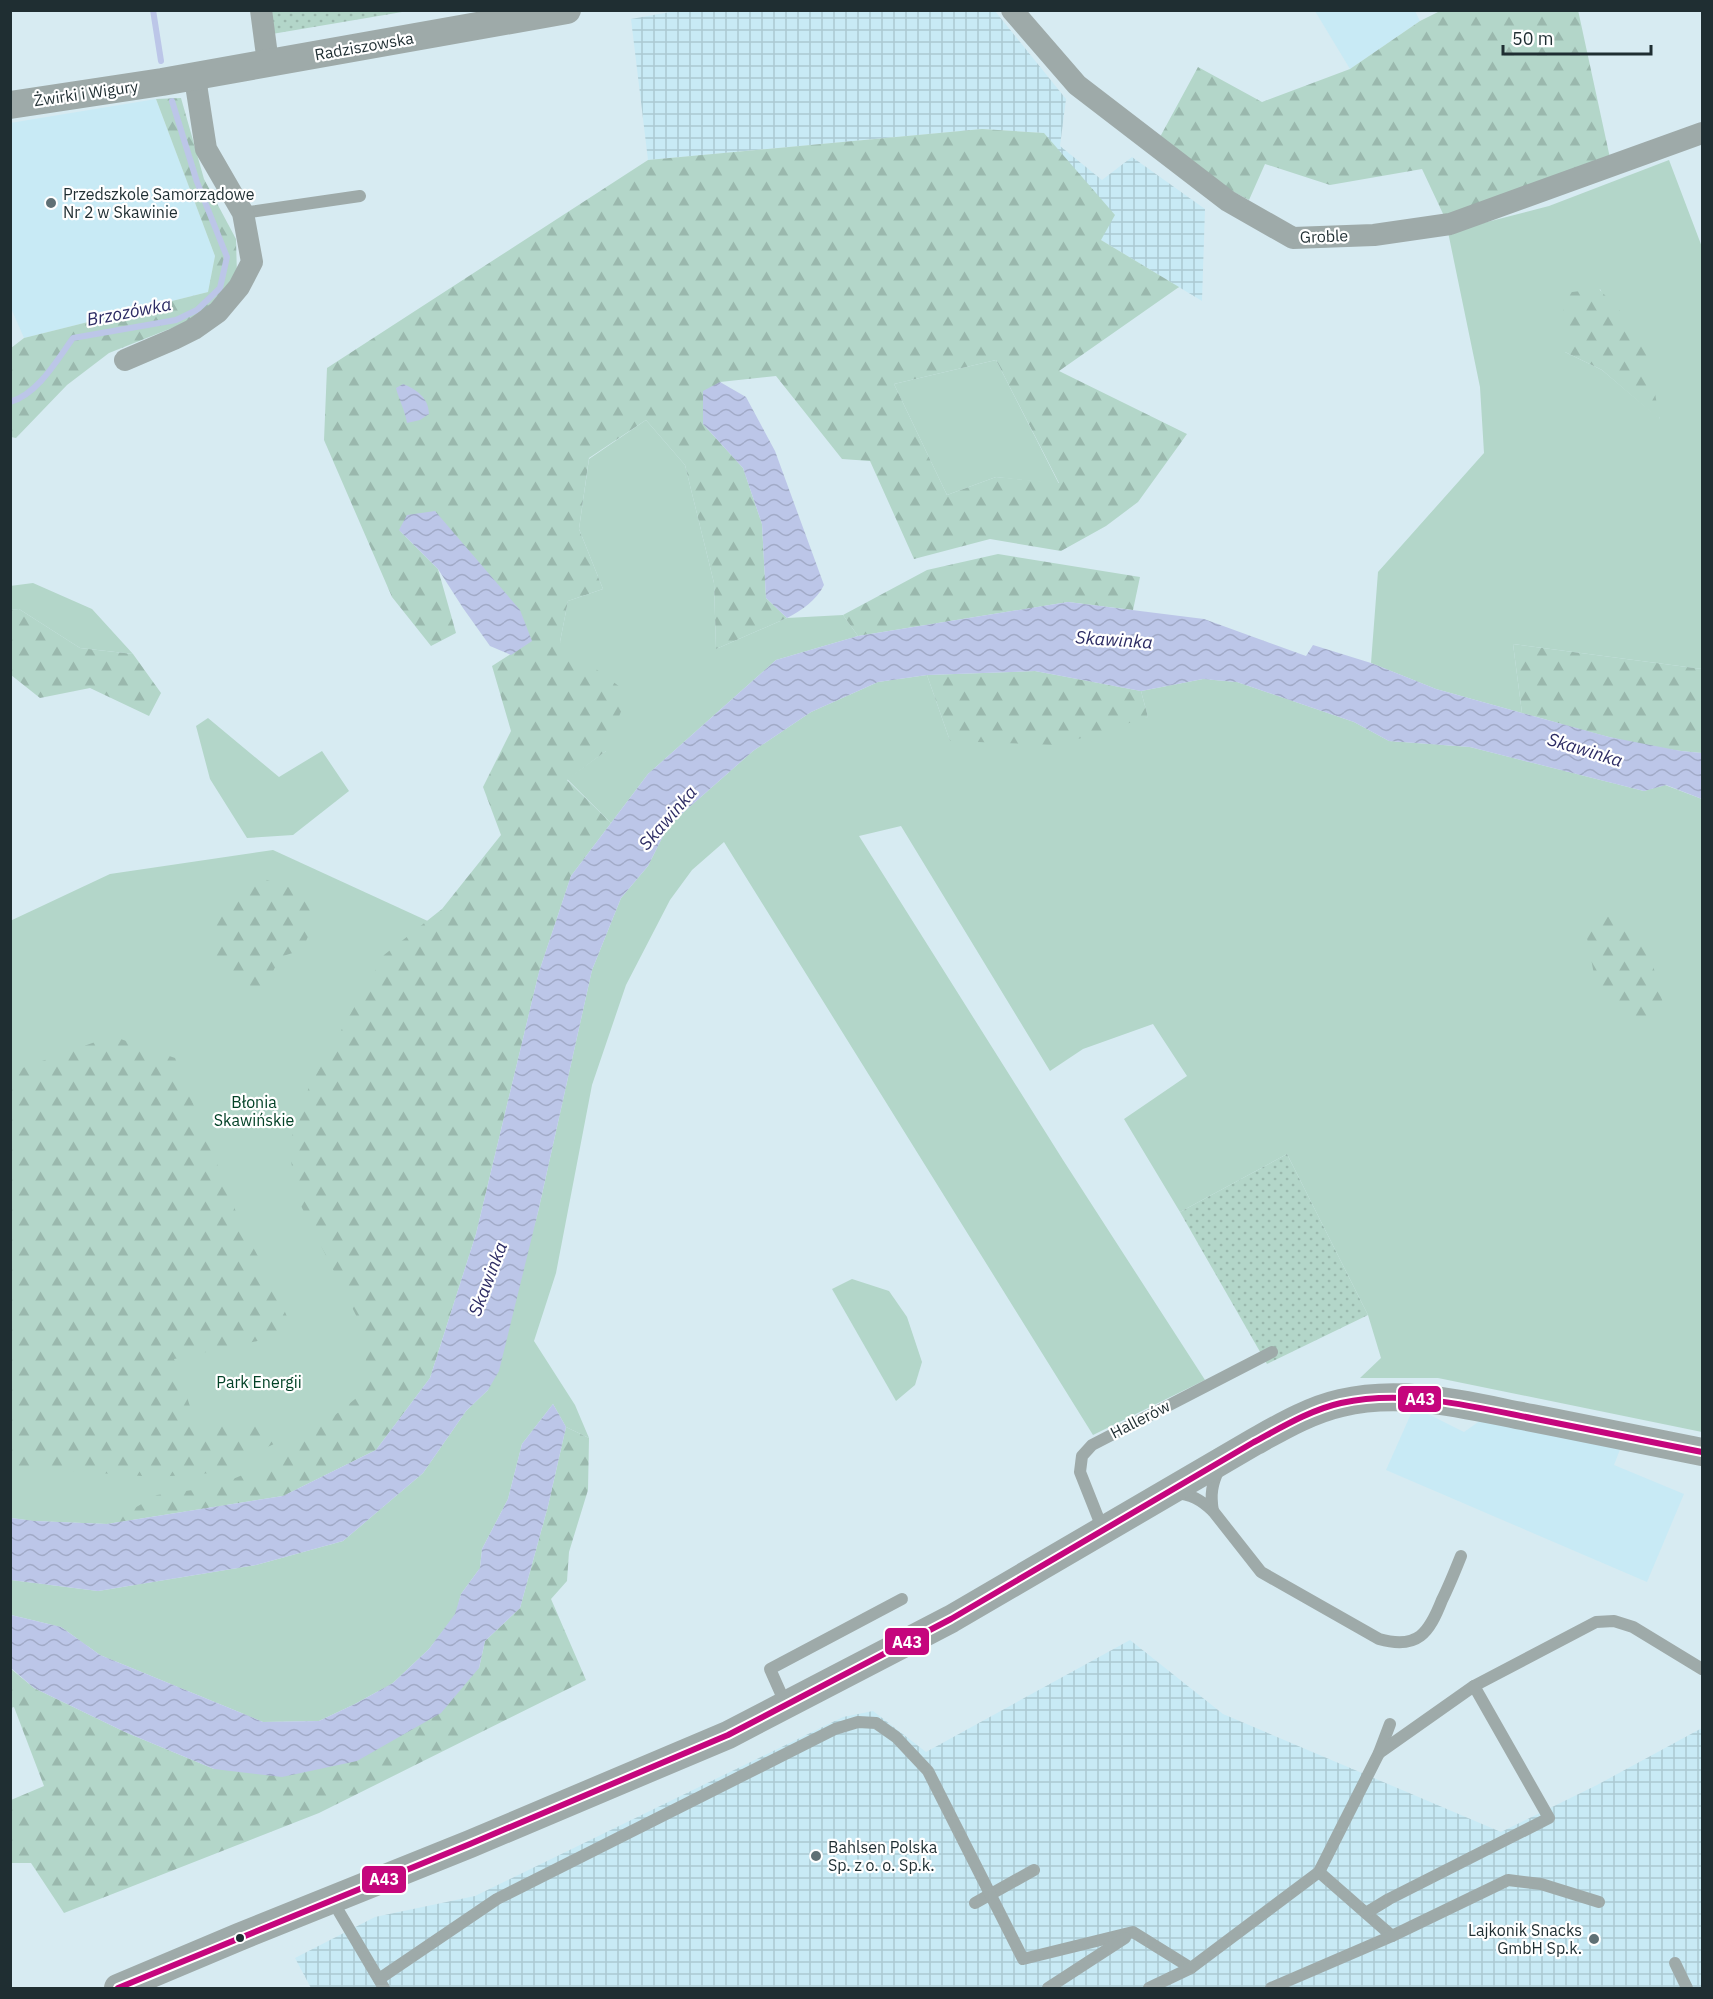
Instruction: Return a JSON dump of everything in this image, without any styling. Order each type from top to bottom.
[{"type":"street","points":[[261,10],[268,63]]},
{"type":"street","name":"Radziszowska","points":[[162,82],[567,10]]},
{"type":"street","name":"Groble","points":[[1012,10],[1077,85],[1228,201],[1293,238],[1374,235],[1450,224],[1702,133]]},
{"type":"street","points":[[125,360],[194,329],[218,312],[239,287],[252,262],[243,213],[206,149],[196,76]]},
{"type":"street","name":"Żwirki i Wigury","points":[[10,105],[162,82]]},
{"type":"street","points":[[118,1989],[717,1739],[951,1619],[1286,1424],[1340,1403],[1368,1398],[1425,1398],[1702,1452]]},
{"type":"lane","points":[[243,213],[360,196]]},
{"type":"lane","name":"Hallerów","points":[[1103,1530],[1080,1472],[1082,1456],[1092,1444],[1272,1352]]},
{"type":"lane","points":[[1213,1511],[1210,1496],[1212,1484],[1224,1459]]},
{"type":"lane","points":[[1162,1496],[1175,1493],[1188,1494],[1200,1500],[1213,1511],[1261,1572],[1379,1640],[1395,1644],[1410,1642],[1423,1635],[1432,1625],[1461,1556]]},
{"type":"lane","points":[[786,1705],[770,1670],[902,1599]]},
{"type":"lane","points":[[1379,1753],[1474,1686],[1596,1622],[1604,1620],[1633,1627],[1702,1669]]},
{"type":"lane","points":[[1366,1913],[1389,1899],[1549,1818],[1474,1686]]},
{"type":"lane","points":[[332,1900],[382,1984],[497,1899],[835,1729],[858,1722],[876,1723],[896,1737],[928,1772],[1023,1959],[1133,1932],[1191,1968]]},
{"type":"lane","points":[[1149,1989],[1191,1968],[1319,1872],[1379,1753],[1390,1724]]},
{"type":"lane","points":[[975,1903],[1034,1870]]},
{"type":"lane","points":[[1319,1872],[1392,1936]]},
{"type":"lane","points":[[1271,1989],[1392,1936],[1508,1880],[1541,1884],[1599,1902]]},
{"type":"lane","points":[[1048,1989],[1133,1932]]},
{"type":"lane","points":[[1675,1963],[1687,1989]]},
{"type":"shaded area","points":[[681,10],[995,11],[1066,99],[1060,146],[1102,180],[1132,157],[1205,209],[1202,301],[1101,240],[1044,133],[982,129],[648,160],[631,19]]},
{"type":"shaded area","points":[[1315,11],[1415,11],[1420,21],[1350,69]]},
{"type":"shaded area","points":[[156,99],[215,256],[208,292],[24,338],[11,308],[10,123]]},
{"type":"shaded area","points":[[1414,1407],[1464,1432],[1484,1418],[1621,1447],[1614,1465],[1684,1494],[1647,1582],[1386,1470]]},
{"type":"shaded area","points":[[1130,1640],[1223,1714],[1501,1832],[1597,1785],[1702,1728],[1702,1988],[311,1988],[295,1958],[375,1917],[475,1896],[843,1717],[873,1711],[926,1752]]},
{"type":"green space","points":[[269,10],[408,11],[272,34]]},
{"type":"green space","points":[[1578,10],[1610,158],[1445,218],[1422,169],[1330,185],[1265,164],[1249,200],[1226,188],[1160,137],[1198,67],[1262,102],[1350,69],[1420,21],[1440,11]]},
{"type":"green space","points":[[181,98],[204,179],[236,239],[237,276],[217,310],[109,353],[67,385],[16,438],[11,437],[11,348],[24,338],[208,292],[215,256],[156,99]]},
{"type":"green space","points":[[982,129],[1044,133],[1115,215],[1101,240],[1179,287],[1059,371],[1187,434],[1138,502],[1106,526],[1061,551],[990,539],[914,559],[870,461],[842,459],[776,376],[720,382],[703,424],[743,468],[762,524],[766,598],[787,618],[716,649],[714,583],[685,465],[646,420],[589,458],[579,529],[603,589],[568,601],[560,642],[628,693],[606,751],[567,780],[611,823],[571,876],[539,972],[476,1234],[430,1378],[376,1450],[283,1496],[107,1524],[157,1495],[214,1487],[278,1460],[364,1392],[367,1337],[296,1196],[289,1145],[309,1087],[384,955],[442,909],[501,835],[483,787],[511,731],[492,666],[531,641],[399,530],[438,569],[456,633],[431,646],[392,597],[324,440],[327,368],[648,160]],"holes":[[[996,360],[1059,483],[996,477],[947,495],[894,384]]]},
{"type":"green space","points":[[1669,160],[1702,247],[1702,669],[1513,644],[1522,713],[1436,689],[1371,663],[1378,572],[1484,453],[1480,387],[1448,232],[1549,206]],"holes":[[[1600,289],[1660,419],[1602,370],[1565,352]]]},
{"type":"green space","points":[[1599,289],[1644,336],[1660,420],[1602,370],[1565,352],[1563,293]]},
{"type":"green space","points":[[996,360],[1059,484],[996,477],[947,495],[894,384]]},
{"type":"green space","points":[[646,420],[685,465],[714,583],[716,649],[787,618],[843,615],[858,636],[776,660],[648,774],[611,823],[567,779],[606,751],[560,642],[568,601],[603,589],[579,529],[589,459]]},
{"type":"green space","points":[[998,554],[1140,577],[1133,610],[1068,602],[858,636],[843,615],[927,570]]},
{"type":"green space","points":[[33,583],[92,609],[133,654],[80,648],[19,609],[11,610],[10,586]]},
{"type":"green space","points":[[19,609],[80,648],[133,654],[161,693],[149,716],[90,688],[40,698],[11,675],[11,610]]},
{"type":"green space","points":[[1513,644],[1702,669],[1702,753],[1634,743],[1522,713]]},
{"type":"green space","points":[[1035,671],[1141,691],[1148,717],[1059,745],[950,741],[927,675]]},
{"type":"green space","points":[[927,675],[950,741],[1148,717],[1141,691],[1203,679],[1237,682],[1354,722],[1389,741],[1470,747],[1644,791],[1665,785],[1702,799],[1702,1432],[1438,1378],[1360,1378],[1381,1358],[1368,1315],[1287,1154],[1180,1212],[1124,1119],[1187,1076],[1153,1024],[1083,1049],[1050,1071],[901,826],[859,836],[1205,1380],[1093,1435],[724,842],[692,870],[670,900],[626,985],[592,1085],[556,1273],[534,1341],[575,1405],[589,1438],[566,1427],[553,1404],[522,1444],[508,1499],[482,1549],[480,1568],[461,1594],[456,1614],[429,1649],[393,1683],[319,1721],[263,1722],[100,1655],[61,1627],[11,1615],[11,1580],[98,1591],[256,1565],[343,1541],[423,1473],[466,1411],[488,1390],[538,1212],[592,970],[621,898],[648,866],[668,826],[753,751],[811,712],[878,682]]},
{"type":"green space","points":[[208,718],[279,777],[322,751],[349,791],[293,835],[247,838],[210,779],[196,726]]},
{"type":"green space","name":"Błonia Skawińskie","points":[[273,850],[539,972],[376,1450],[107,1524],[11,1518],[10,921],[110,874]]},
{"type":"green space","points":[[264,879],[306,893],[319,912],[302,950],[280,957],[263,992],[232,977],[217,961],[211,926],[225,898]]},
{"type":"green space","points":[[1615,913],[1646,939],[1665,1011],[1647,1025],[1606,995],[1594,974],[1585,928]]},
{"type":"green space","points":[[112,1036],[175,1058],[242,1227],[273,1284],[294,1333],[174,1359],[195,1421],[286,1425],[274,1444],[212,1473],[157,1477],[11,1467],[11,1072]]},
{"type":"green space","points":[[1287,1154],[1368,1315],[1267,1364],[1180,1212]]},
{"type":"green space","points":[[852,1279],[889,1291],[907,1317],[922,1362],[915,1385],[896,1401],[832,1289]]},
{"type":"green space","points":[[566,1427],[589,1438],[588,1490],[569,1552],[567,1581],[551,1599],[586,1680],[319,1813],[64,1913],[31,1863],[11,1863],[11,1800],[44,1786],[14,1707],[11,1708],[10,1668],[34,1688],[125,1732],[214,1769],[479,1668],[485,1641],[520,1608],[548,1506]]},
{"type":"water","points":[[720,382],[746,397],[775,451],[824,585],[817,596],[787,618],[766,598],[762,524],[743,468],[703,424],[703,391]]},
{"type":"water","points":[[403,384],[417,391],[427,403],[429,414],[420,420],[407,423],[396,388]]},
{"type":"water","points":[[435,511],[520,610],[532,641],[511,655],[490,646],[438,569],[399,530],[407,515]]},
{"type":"water","name":"Skawinka","points":[[1068,602],[1204,619],[1306,656],[1313,645],[1371,663],[1436,689],[1522,713],[1609,737],[1702,753],[1702,799],[1666,785],[1644,791],[1470,747],[1389,741],[1354,722],[1237,682],[1203,679],[1141,691],[1035,671],[927,675],[878,682],[811,712],[753,751],[668,826],[648,866],[621,898],[592,970],[538,1212],[499,1371],[488,1390],[466,1411],[423,1473],[343,1541],[256,1565],[98,1591],[11,1580],[11,1518],[107,1524],[283,1496],[376,1450],[430,1378],[476,1234],[539,972],[571,876],[648,774],[776,660],[858,636]]},
{"type":"water","points":[[553,1404],[566,1427],[548,1506],[520,1608],[485,1641],[479,1668],[441,1713],[357,1761],[282,1777],[214,1769],[125,1732],[34,1688],[11,1668],[11,1615],[61,1627],[100,1655],[263,1722],[319,1721],[355,1704],[393,1683],[429,1649],[455,1614],[461,1594],[480,1568],[482,1549],[508,1499],[522,1444]]},
{"type":"waterway","name":"Brzozówka","points":[[153,10],[161,61]]},
{"type":"waterway","name":"Brzozówka","points":[[10,402],[20,398],[38,384],[73,338],[176,320],[197,310],[220,288],[227,257],[197,182],[172,101]]},
{"type":"transit line","name":"A43","points":[[118,1988],[470,1844],[728,1735],[951,1619],[1254,1442],[1318,1410],[1365,1399],[1413,1398],[1484,1409],[1702,1452]]},
{"type":"place","name":"Przedszkole Samorządowe Nr 2 w Skawinie","points":[[51,203]]},
{"type":"place","name":"Bahlsen Polska Sp. z o. o. Sp.k.","points":[[816,1856]]},
{"type":"place","name":"Lajkonik Snacks GmbH Sp.k.","points":[[1594,1939]]},
{"type":"park label","name":"Park Energii","points":[[259,1382]]}]
